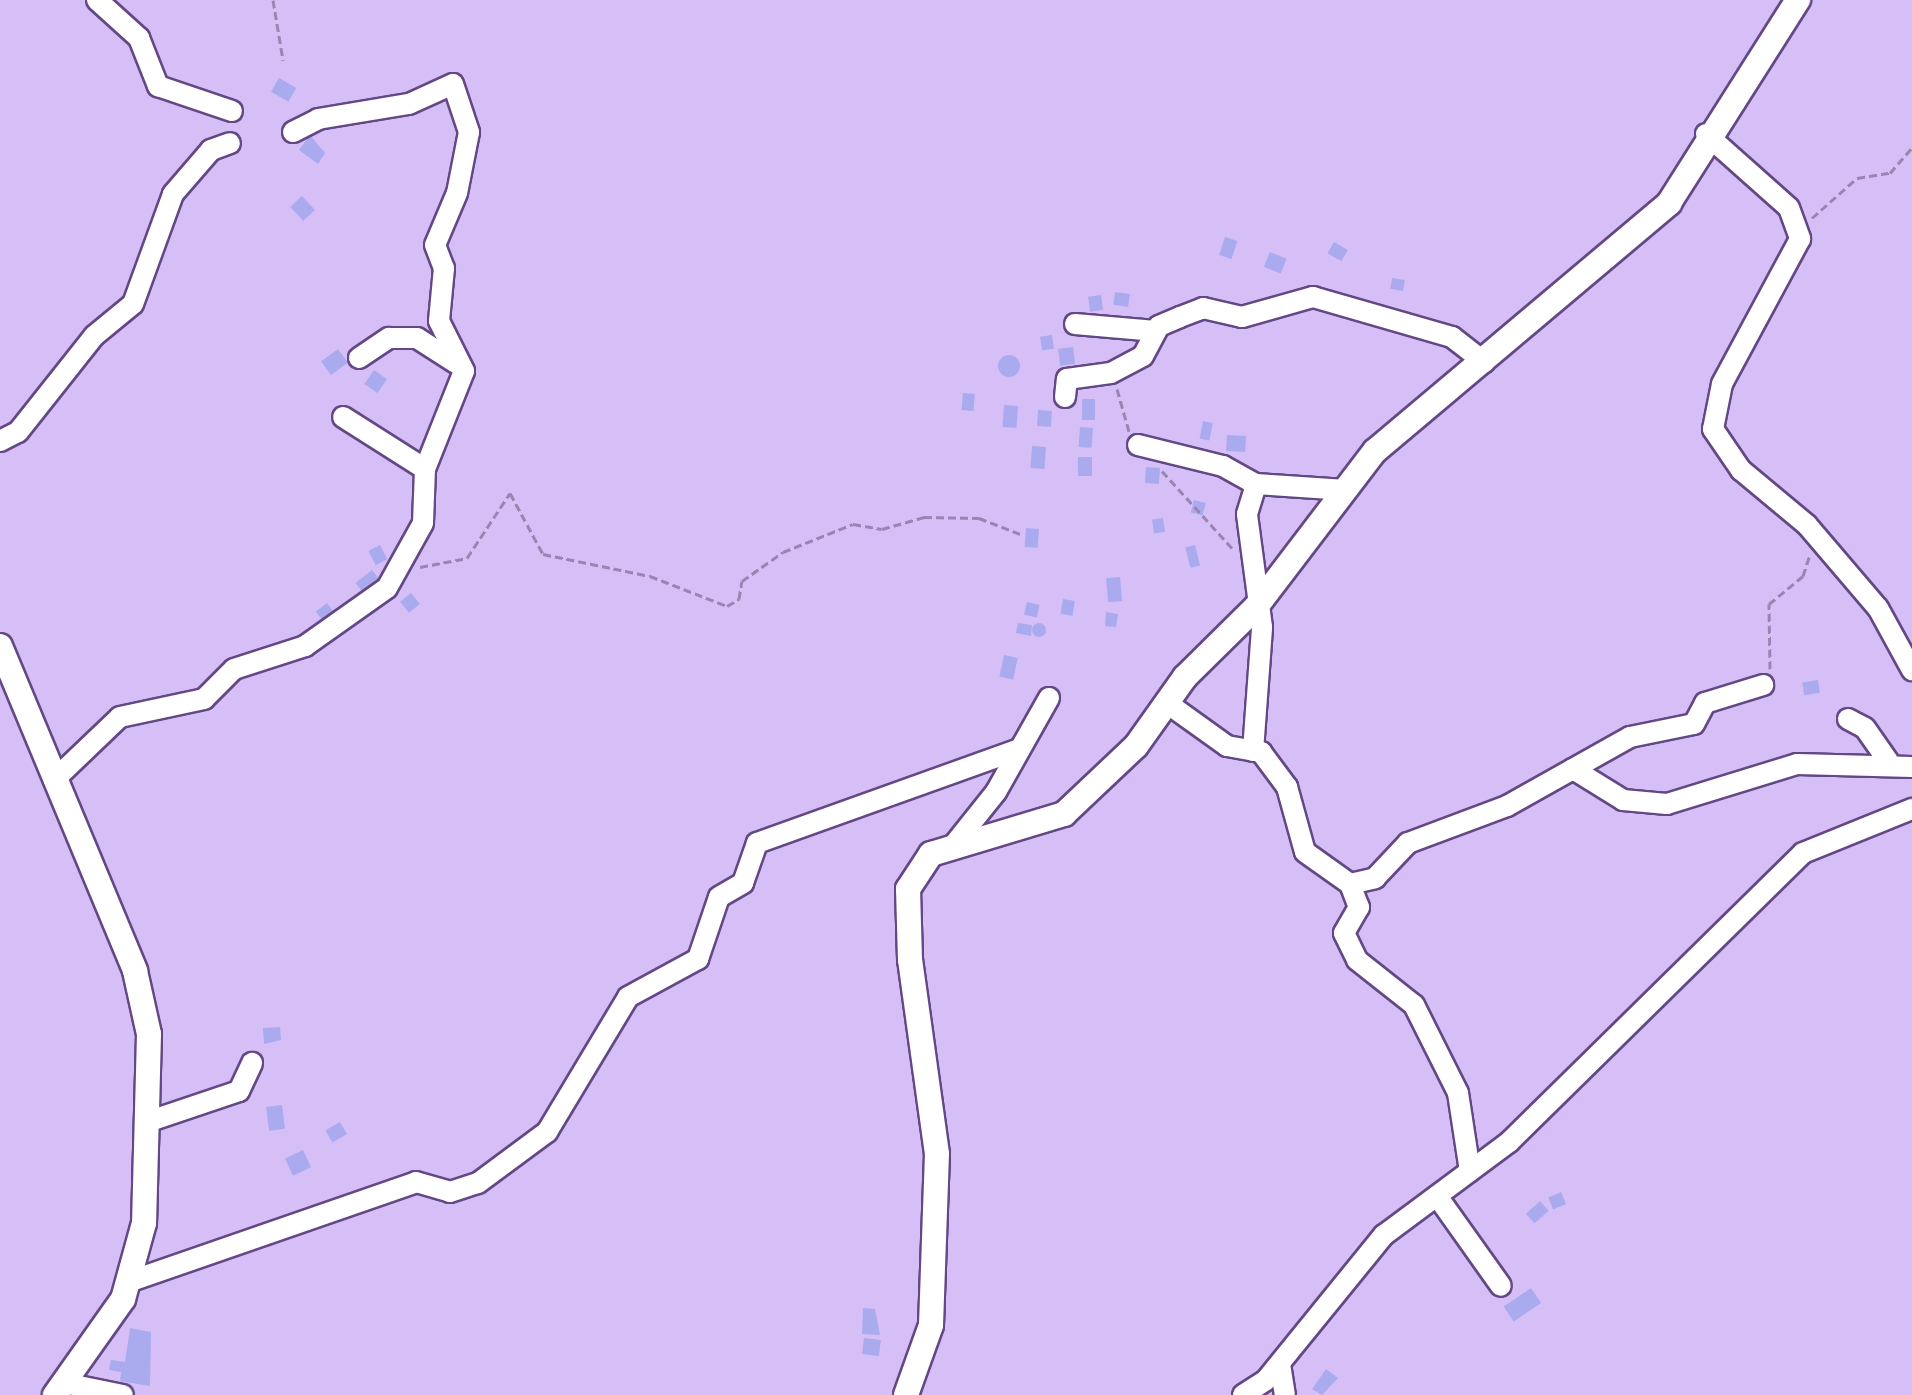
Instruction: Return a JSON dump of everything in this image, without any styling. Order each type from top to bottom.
[{"type":"street","points":[[97,0],[139,38],[158,86],[232,111]]},
{"type":"street","points":[[906,1395],[931,1325],[937,1154],[910,960],[908,889],[931,854],[1064,814],[1136,746],[1167,703],[1256,607],[1375,451],[1669,203],[1706,134],[1747,85],[1798,0]]},
{"type":"street","points":[[54,780],[120,717],[204,699],[234,669],[305,646],[387,588],[423,523],[425,469],[464,371],[439,321],[445,288],[435,245],[457,193],[469,132],[453,84],[409,104],[318,119],[293,132]]},
{"type":"street","points":[[1706,134],[1789,208],[1800,239],[1722,384],[1713,429],[1741,470],[1815,535],[1878,608],[1912,670]]},
{"type":"street","points":[[0,441],[18,432],[94,336],[133,304],[173,194],[211,150],[230,143]]},
{"type":"street","points":[[1075,324],[1156,331],[1203,308],[1242,317],[1313,297],[1452,337],[1484,362]]},
{"type":"street","points":[[1065,397],[1067,379],[1105,373],[1143,356],[1156,331]]},
{"type":"street","points":[[359,358],[389,338],[417,338],[438,345],[464,371]]},
{"type":"street","points":[[343,417],[425,469]]},
{"type":"street","points":[[1138,445],[1223,466],[1256,484],[1346,490]]},
{"type":"street","points":[[1253,751],[1262,641],[1247,514],[1257,502],[1256,484]]},
{"type":"street","points":[[0,646],[135,971],[149,1034],[144,1223],[128,1282],[60,1389],[123,1395]]},
{"type":"street","points":[[1350,884],[1375,878],[1408,843],[1507,806],[1630,737],[1694,724],[1705,703],[1771,682]]},
{"type":"street","points":[[952,847],[1019,749],[1049,698]]},
{"type":"street","points":[[1167,703],[1227,746],[1253,751],[1287,787],[1305,852],[1350,884],[1359,907],[1344,933],[1357,960],[1414,1005],[1466,1117],[1461,1148],[1470,1171]]},
{"type":"street","points":[[1848,719],[1865,728],[1888,761]]},
{"type":"street","points":[[128,1282],[416,1182],[450,1192],[478,1183],[547,1132],[628,997],[698,959],[719,897],[743,883],[757,843],[1019,749]]},
{"type":"street","points":[[1573,769],[1623,800],[1667,804],[1797,764],[1888,761],[1912,767]]},
{"type":"street","points":[[1243,1395],[1280,1364],[1384,1235],[1509,1142],[1803,853],[1912,809]]},
{"type":"street","points":[[147,1122],[239,1091],[252,1063]]},
{"type":"street","points":[[1437,1196],[1501,1286]]},
{"type":"street","points":[[1280,1364],[1285,1395]]},
{"type":"path","points":[[273,0],[283,60]]},
{"type":"path","points":[[1800,239],[1819,208],[1857,178],[1890,173],[1912,148]]},
{"type":"path","points":[[1105,373],[1138,445]]},
{"type":"path","points":[[1160,468],[1253,571]]},
{"type":"path","points":[[397,571],[467,558],[510,493],[543,554],[675,583],[727,606],[739,599],[742,581],[783,552],[853,524],[882,529],[924,517],[979,518],[1020,534]]},
{"type":"path","points":[[1771,682],[1769,604],[1803,576],[1815,535]]},
{"type":"building","points":[[279,78],[296,88],[288,102],[271,92]]},
{"type":"building","points":[[310,135],[325,153],[318,164],[299,150]]},
{"type":"building","points":[[302,196],[315,210],[303,221],[290,207]]},
{"type":"building","points":[[1225,237],[1237,241],[1231,259],[1219,255]]},
{"type":"building","points":[[1334,242],[1348,250],[1341,261],[1328,253]]},
{"type":"building","points":[[1270,252],[1287,259],[1281,274],[1264,267]]},
{"type":"building","points":[[1392,278],[1405,280],[1403,291],[1390,289]]},
{"type":"building","points":[[1115,292],[1130,294],[1128,307],[1113,305]]},
{"type":"building","points":[[1101,295],[1103,310],[1090,312],[1088,297]]},
{"type":"building","points":[[1052,335],[1054,349],[1042,351],[1040,337]]},
{"type":"building","points":[[1073,347],[1075,364],[1060,366],[1058,349]]},
{"type":"building","points":[[338,349],[348,363],[331,375],[321,361]]},
{"type":"building","points":[[1005,355],[1013,355],[1020,366],[1013,377],[1005,377],[998,370],[998,362]]},
{"type":"building","points":[[374,370],[387,379],[377,393],[364,384]]},
{"type":"building","points":[[963,393],[975,394],[973,411],[962,410]]},
{"type":"building","points":[[1082,399],[1095,399],[1095,420],[1082,420]]},
{"type":"building","points":[[1004,405],[1018,406],[1016,428],[1002,427]]},
{"type":"building","points":[[1038,410],[1052,411],[1051,427],[1037,426]]},
{"type":"building","points":[[1203,421],[1213,423],[1209,441],[1200,439]]},
{"type":"building","points":[[1080,427],[1093,428],[1092,448],[1079,447]]},
{"type":"building","points":[[1227,435],[1246,436],[1245,452],[1226,451]]},
{"type":"building","points":[[1032,446],[1046,447],[1044,469],[1030,468]]},
{"type":"building","points":[[1078,457],[1092,457],[1092,476],[1078,476]]},
{"type":"building","points":[[1146,467],[1160,468],[1159,484],[1145,483]]},
{"type":"building","points":[[1194,500],[1206,503],[1202,516],[1191,513]]},
{"type":"building","points":[[1163,518],[1165,532],[1154,533],[1152,520]]},
{"type":"building","points":[[1026,528],[1039,529],[1038,548],[1025,547]]},
{"type":"building","points":[[380,545],[387,559],[376,565],[368,551]]},
{"type":"building","points":[[1195,545],[1200,565],[1190,568],[1185,547]]},
{"type":"building","points":[[372,570],[382,583],[365,596],[355,583]]},
{"type":"building","points":[[1120,577],[1122,601],[1108,602],[1106,578]]},
{"type":"building","points":[[411,593],[420,604],[409,613],[400,602]]},
{"type":"building","points":[[1063,599],[1075,601],[1073,616],[1061,614]]},
{"type":"building","points":[[1027,602],[1040,605],[1037,618],[1024,615]]},
{"type":"building","points":[[327,603],[336,615],[325,623],[316,611]]},
{"type":"building","points":[[1106,612],[1118,614],[1116,627],[1105,626]]},
{"type":"building","points":[[1018,623],[1032,625],[1031,636],[1016,633]]},
{"type":"building","points":[[1039,623],[1046,630],[1039,637],[1032,630]]},
{"type":"building","points":[[1004,655],[1018,658],[1013,679],[999,677]]},
{"type":"building","points":[[1818,680],[1820,693],[1804,695],[1802,683]]},
{"type":"building","points":[[280,1027],[281,1040],[264,1044],[263,1028]]},
{"type":"building","points":[[282,1105],[285,1129],[269,1131],[266,1107]]},
{"type":"building","points":[[340,1122],[347,1134],[332,1143],[325,1130]]},
{"type":"building","points":[[303,1150],[311,1167],[293,1176],[285,1158]]},
{"type":"building","points":[[1561,1192],[1566,1204],[1553,1209],[1548,1197]]},
{"type":"building","points":[[1540,1201],[1549,1211],[1535,1223],[1526,1214]]},
{"type":"building","points":[[1531,1288],[1541,1303],[1514,1321],[1504,1306]]},
{"type":"building","points":[[863,1308],[875,1309],[880,1335],[862,1334]]},
{"type":"building","points":[[130,1328],[151,1332],[150,1386],[120,1381],[121,1372],[109,1370],[111,1360],[125,1362]]},
{"type":"building","points":[[864,1338],[881,1340],[879,1356],[862,1354]]},
{"type":"building","points":[[1326,1369],[1338,1378],[1322,1395],[1312,1389]]}]
